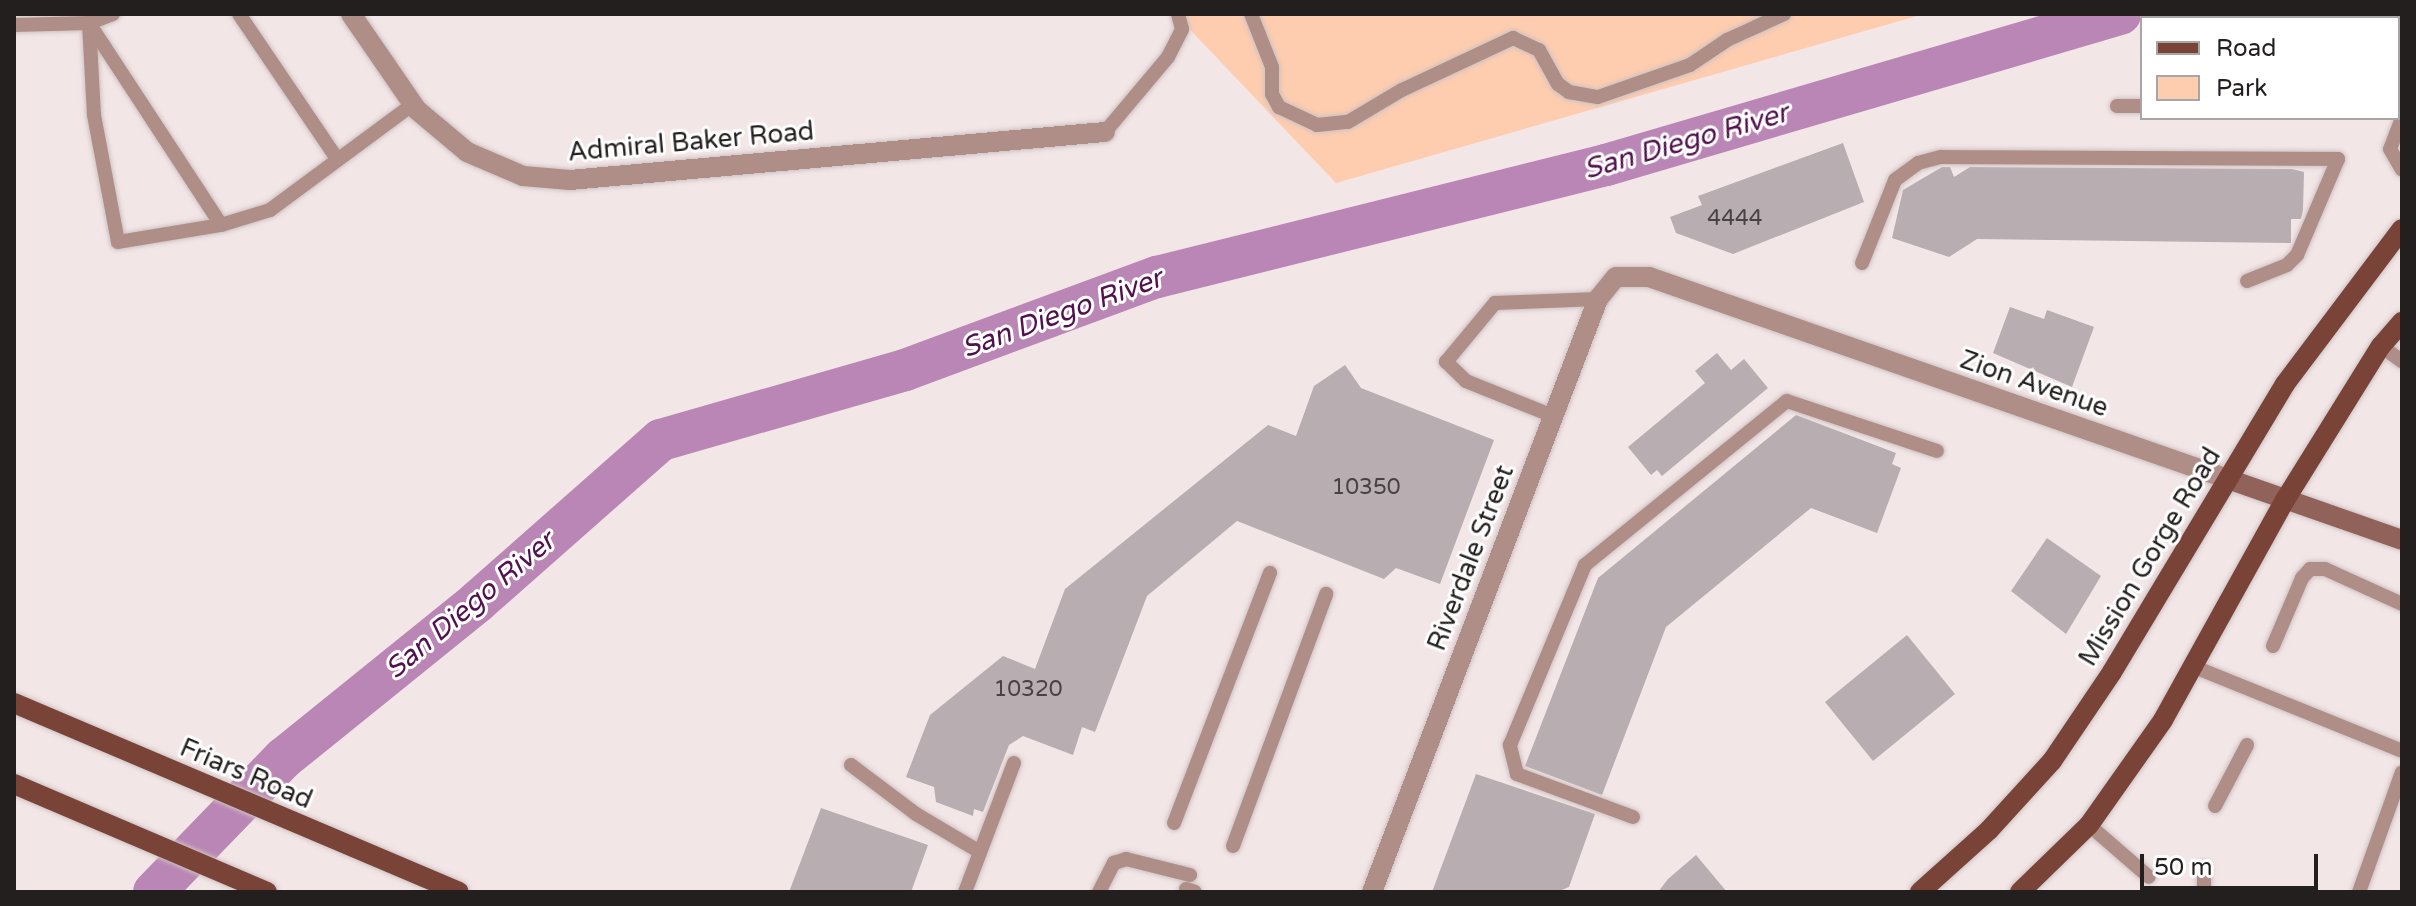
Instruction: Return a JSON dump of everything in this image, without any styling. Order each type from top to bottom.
[{"type":"main road","name":"Mission Gorge Road","points":[[1920,892],[1989,830],[2052,761],[2285,384],[2402,229]]},
{"type":"main road","points":[[2020,892],[2089,825],[2163,720],[2285,500],[2381,346],[2402,322]]},
{"type":"main road","name":"Zion Avenue","points":[[2228,479],[2402,540]]},
{"type":"main road","name":"Friars Road","points":[[14,703],[459,892]]},
{"type":"main road","points":[[14,784],[267,892]]},
{"type":"street","name":"Admiral Baker Road","points":[[351,14],[413,104],[467,152],[523,176],[570,180],[1105,132]]},
{"type":"street","name":"Zion Avenue","points":[[1598,299],[1616,277],[1649,277],[2228,479]]},
{"type":"street","name":"Riverdale Street","points":[[1372,892],[1598,299]]},
{"type":"lane","points":[[14,25],[89,23],[113,14]]},
{"type":"lane","points":[[239,14],[338,160]]},
{"type":"lane","points":[[1105,132],[1168,57],[1182,29],[1178,14]]},
{"type":"lane","points":[[1251,14],[1272,67],[1272,94],[1279,107],[1317,125],[1348,122],[1402,90],[1513,38],[1539,50],[1569,92],[1598,97],[1690,65],[1727,40],[1784,14]]},
{"type":"lane","points":[[89,23],[221,225]]},
{"type":"lane","points":[[89,23],[94,115],[118,242],[221,225],[270,210],[413,104]]},
{"type":"lane","points":[[2117,106],[2140,106]]},
{"type":"lane","points":[[2400,120],[2390,149],[2402,170]]},
{"type":"lane","points":[[1862,263],[1895,180],[1918,163],[1941,157],[2338,159],[2297,255],[2287,265],[2247,281]]},
{"type":"lane","points":[[1553,416],[1466,381],[1446,362],[1495,303],[1598,299]]},
{"type":"lane","points":[[2381,346],[2402,361]]},
{"type":"lane","points":[[1633,817],[1517,774],[1510,745],[1585,565],[1787,401],[1937,451]]},
{"type":"lane","points":[[2273,646],[2302,578],[2310,569],[2325,569],[2402,604]]},
{"type":"lane","points":[[1174,823],[1270,573]]},
{"type":"lane","points":[[1233,846],[1326,594]]},
{"type":"lane","points":[[2192,666],[2402,751]]},
{"type":"lane","points":[[2215,806],[2247,745]]},
{"type":"lane","points":[[965,892],[1014,763]]},
{"type":"lane","points":[[851,765],[916,814],[980,852]]},
{"type":"lane","points":[[2359,892],[2402,772]]},
{"type":"lane","points":[[2089,825],[2149,877]]},
{"type":"lane","points":[[1099,892],[1114,863],[1126,859],[1190,885]]},
{"type":"lane","points":[[2204,868],[2204,892]]},
{"type":"green space","points":[[1175,14],[1924,14],[1336,183]]},
{"type":"building","points":[[1843,143],[1864,202],[1733,254],[1676,233],[1670,217],[1702,205],[1698,196]]},
{"type":"building","points":[[1942,167],[1950,167],[1954,177],[1970,167],[2292,169],[2304,172],[2303,210],[2301,219],[2291,219],[2291,243],[1977,239],[1949,257],[1892,238],[1903,190]]},
{"type":"building","points":[[2010,307],[2044,319],[2047,310],[2094,327],[2072,387],[1993,353]]},
{"type":"building","points":[[1717,353],[1731,370],[1744,359],[1768,388],[1662,476],[1657,470],[1651,475],[1628,447],[1705,383],[1695,371]]},
{"type":"building","points":[[1345,365],[1361,388],[1494,440],[1440,584],[1396,568],[1384,579],[1237,521],[1147,596],[1095,732],[1082,727],[1073,755],[1023,736],[1009,745],[983,812],[974,809],[973,816],[936,802],[934,787],[906,777],[930,715],[1003,656],[1035,669],[1065,589],[1268,425],[1296,436],[1314,386]]},
{"type":"building","points":[[1796,415],[1896,453],[1892,464],[1901,468],[1877,533],[1811,508],[1666,627],[1602,795],[1525,766],[1598,578]]},
{"type":"building","points":[[2047,538],[2101,576],[2066,634],[2011,591]]},
{"type":"building","points":[[1907,635],[1955,694],[1873,761],[1825,702]]},
{"type":"building","points":[[1476,774],[1595,814],[1569,887],[1557,892],[1432,892]]},
{"type":"building","points":[[821,808],[928,845],[911,892],[789,892]]},
{"type":"building","points":[[1696,855],[1727,892],[1658,892],[1668,879]]},
{"type":"waterway","name":"San Diego River","points":[[154,892],[284,758],[477,602],[661,440],[905,370],[1157,277],[1606,165],[2120,14]]}]
